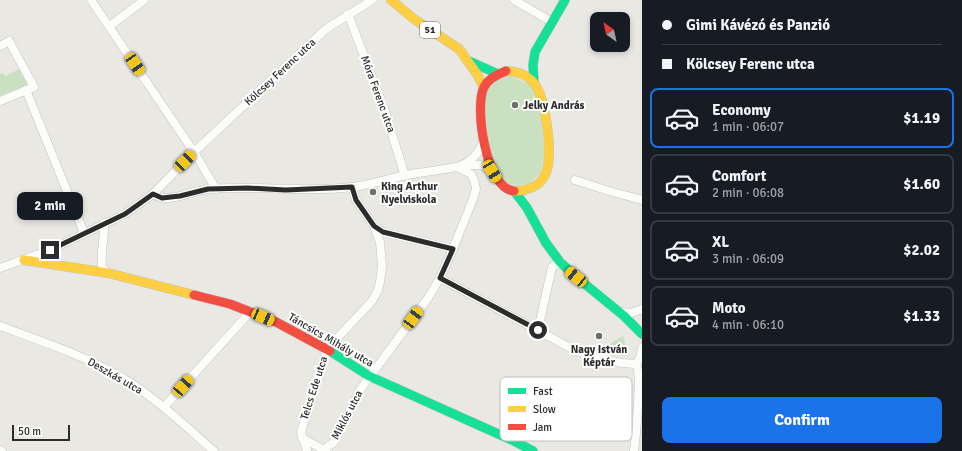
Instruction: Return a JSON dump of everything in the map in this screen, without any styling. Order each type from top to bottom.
[{"type":"main road","name":"51","points":[[391,0],[414,19],[459,49],[468,60],[484,88]]},
{"type":"main road","points":[[535,52],[533,65],[534,83],[540,96],[545,118],[548,163],[546,175],[532,188],[515,192],[508,189],[498,181],[486,158],[481,111],[484,88],[498,74],[521,66],[535,52],[565,0]]},
{"type":"main road","name":"51","points":[[468,60],[498,74]]},
{"type":"main road","points":[[521,66],[525,76],[534,83]]},
{"type":"main road","points":[[530,214],[532,188]]},
{"type":"main road","points":[[515,192],[530,214],[544,241],[566,268],[634,324],[642,334]]},
{"type":"main road","name":"Táncsics Mihály utca","points":[[24,260],[108,273],[230,304],[276,322],[327,349],[369,376],[500,435]]},
{"type":"main road","name":"Táncsics Mihály utca","points":[[514,441],[533,451]]},
{"type":"street","points":[[91,0],[194,152],[216,189]]},
{"type":"street","points":[[110,26],[144,0]]},
{"type":"street","name":"Kölcsey Ferenc utca","points":[[0,268],[50,250],[125,214],[153,194],[194,152],[326,29],[372,0]]},
{"type":"street","points":[[514,0],[552,22]]},
{"type":"street","name":"Móra Ferenc utca","points":[[348,14],[384,108],[405,176]]},
{"type":"street","points":[[0,46],[9,41],[34,87],[27,94],[0,101]]},
{"type":"street","points":[[27,94],[84,233]]},
{"type":"street","points":[[460,166],[480,151],[483,141]]},
{"type":"street","points":[[153,194],[162,198],[180,196],[208,189],[248,188],[286,190],[352,187],[460,166],[481,165],[492,171]]},
{"type":"street","name":"Miklós utca","points":[[324,451],[334,442],[360,390],[369,376],[428,298],[440,278],[476,189],[471,174],[460,166]]},
{"type":"street","points":[[575,180],[642,200]]},
{"type":"street","points":[[352,187],[356,200],[374,226],[383,232],[394,236],[453,249]]},
{"type":"street","points":[[104,223],[105,235],[101,258],[102,267],[108,273]]},
{"type":"street","name":"Telcs Ede utca","points":[[307,451],[301,432],[327,349],[364,311],[378,290],[382,266],[380,242],[374,226]]},
{"type":"street","points":[[538,330],[552,267],[561,262]]},
{"type":"street","points":[[440,278],[576,350],[621,363],[636,364],[639,366],[641,381],[634,451]]},
{"type":"street","points":[[620,312],[631,313],[642,309]]},
{"type":"street","points":[[164,407],[250,312]]},
{"type":"street","name":"Deszkás utca","points":[[0,326],[63,349],[89,360],[121,377],[164,407],[214,451]]},
{"type":"street","points":[[636,364],[640,358],[642,348]]},
{"type":"street","points":[[302,438],[324,451]]},
{"type":"green space","points":[[21,68],[29,84],[0,96],[0,74],[3,73],[6,76]]},
{"type":"green space","points":[[508,75],[531,85],[541,118],[544,151],[541,172],[530,183],[517,186],[509,184],[500,178],[490,157],[484,97],[493,82]]},
{"type":"green space","points":[[623,336],[628,354],[601,349]]},
{"type":"traffic: fast","points":[[534,83],[533,65],[535,52],[565,0]]},
{"type":"traffic: fast","points":[[469,61],[498,74]]},
{"type":"traffic: fast","points":[[515,192],[527,208],[546,243],[560,262],[624,316],[642,334]]},
{"type":"traffic: fast","points":[[330,351],[369,376],[500,435]]},
{"type":"traffic: fast","points":[[514,441],[533,451]]},
{"type":"traffic: slow","points":[[391,0],[414,19],[459,49],[477,74],[484,88]]},
{"type":"traffic: slow","points":[[506,71],[521,74],[534,83],[542,101],[549,142],[548,167],[545,175],[539,183],[532,188],[514,191]]},
{"type":"traffic: slow","points":[[24,260],[108,273],[194,295]]},
{"type":"traffic: jam","points":[[506,71],[494,77],[484,87],[481,97],[482,128],[485,146],[496,177],[504,187],[514,191]]},
{"type":"traffic: jam","points":[[194,295],[230,304],[276,322],[330,351]]},
{"type":"place","name":"Jelky András","points":[[515,105]]},
{"type":"place","name":"King Arthur Nyelviskola","points":[[373,192]]},
{"type":"place","name":"Nagy István Képtár","points":[[599,336]]},
{"type":"route","points":[[50,250],[125,214],[153,194],[162,198],[180,196],[194,191],[208,189],[248,188],[286,190],[352,187],[356,200],[374,226],[383,232],[394,236],[453,249],[440,278],[482,302],[538,330]]}]
